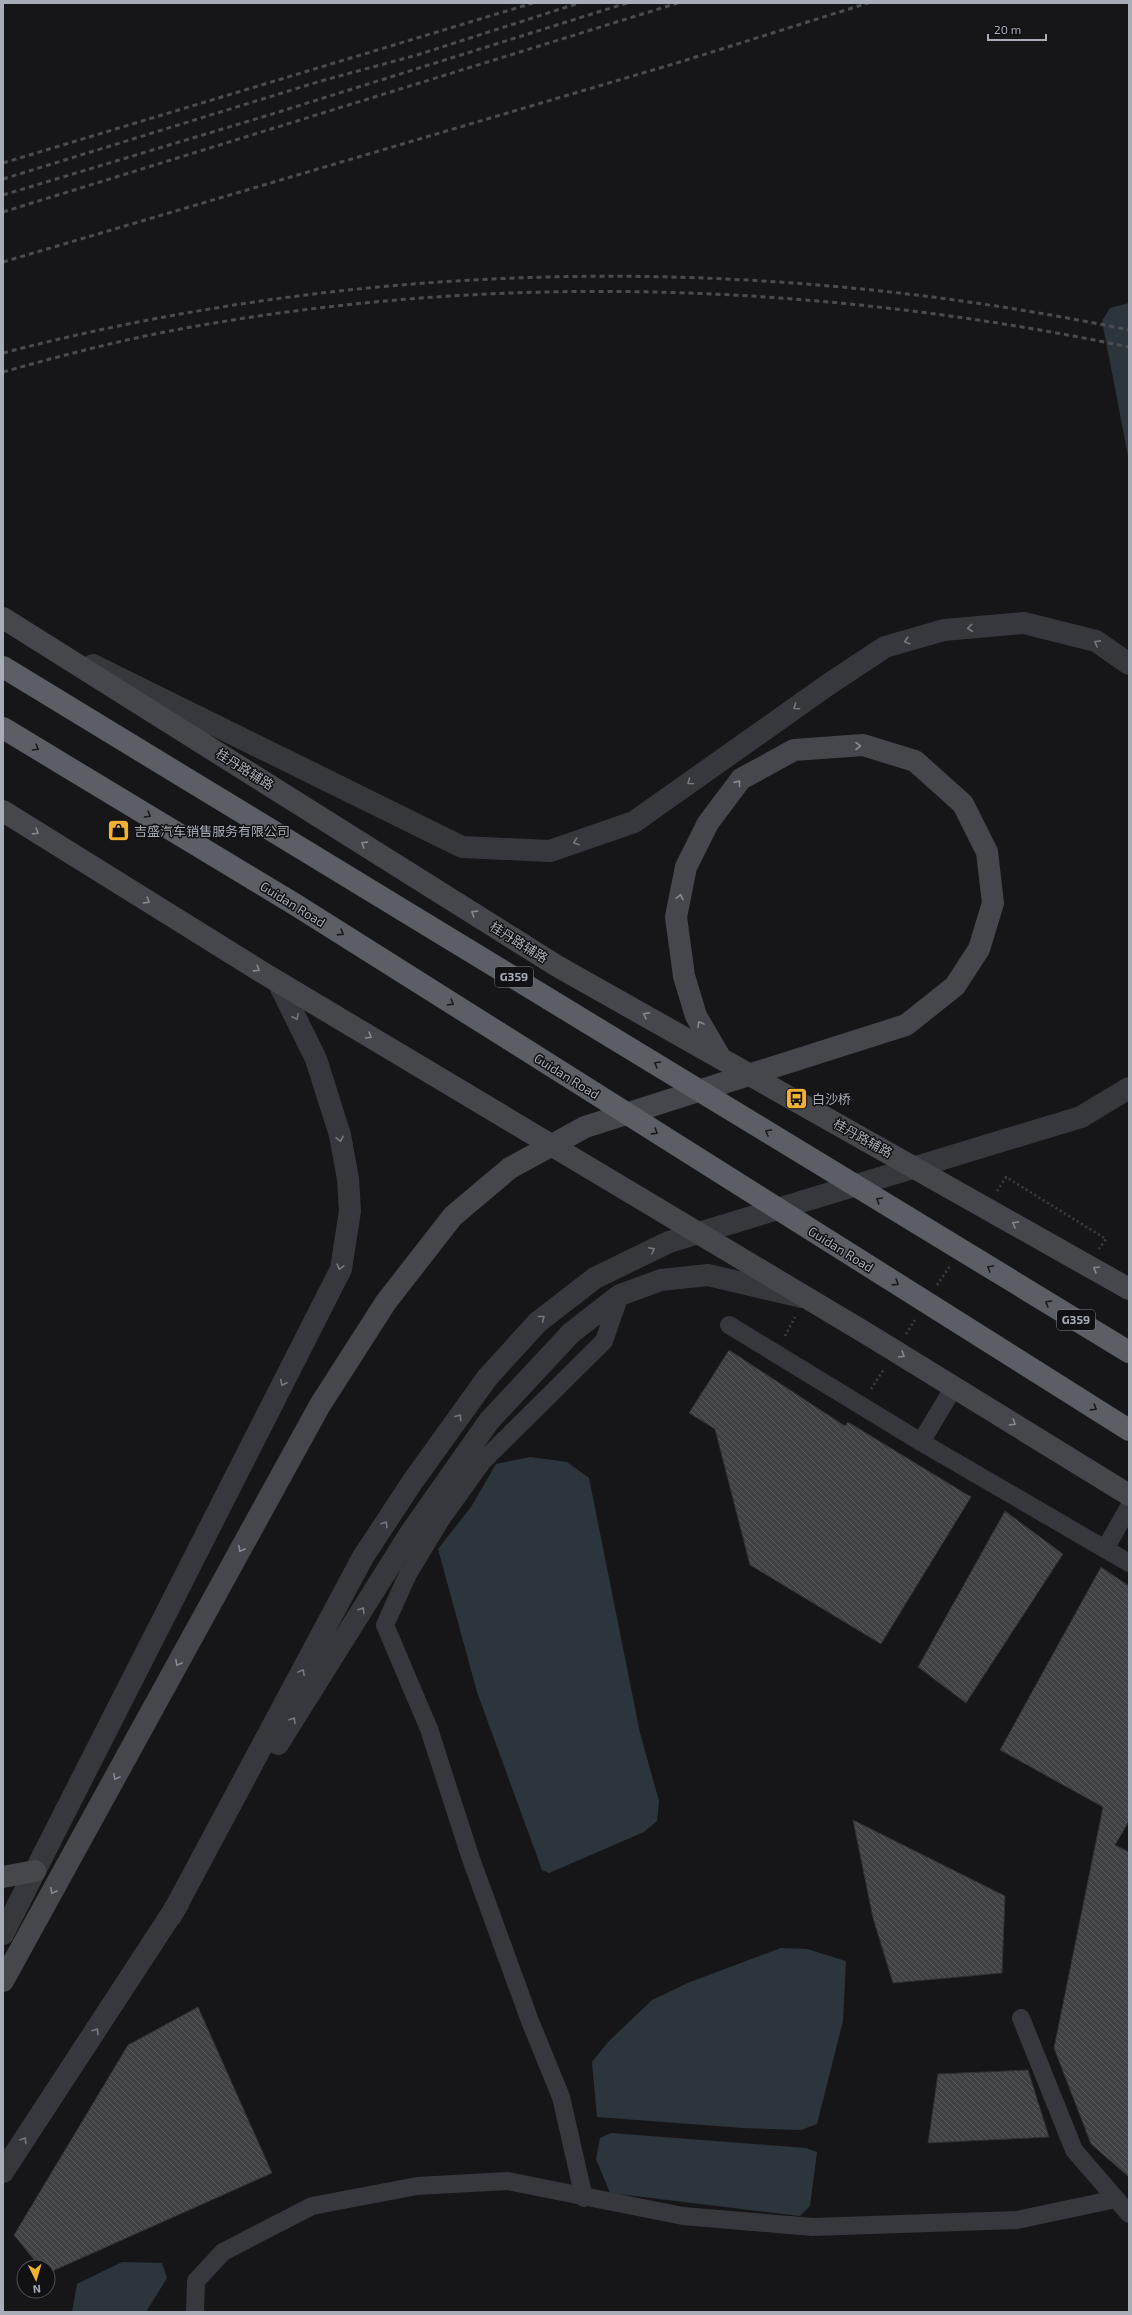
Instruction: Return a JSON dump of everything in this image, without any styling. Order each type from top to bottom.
[{"type":"highway","name":"G359","points":[[3,667],[1129,1352]]},
{"type":"highway","name":"Guidan Road","points":[[3,728],[296,905],[1129,1430]]},
{"type":"main road","name":"桂丹路辅路","points":[[3,618],[558,966],[1129,1289]]},
{"type":"main road","points":[[3,1981],[320,1405],[386,1302],[453,1216],[510,1168],[585,1127],[906,1025],[955,986],[978,949],[993,903],[987,852],[963,804],[915,761],[863,746],[794,750],[741,779],[708,823],[686,867],[676,917],[684,976],[696,1016],[720,1057]]},
{"type":"main road","points":[[3,811],[278,982],[869,1335],[1129,1495]]},
{"type":"main road","points":[[3,1877],[35,1871]]},
{"type":"street","points":[[32,635],[462,847],[550,851],[634,822],[829,684],[885,648],[944,630],[1024,623],[1096,641],[1129,664]]},
{"type":"street","points":[[3,1934],[341,1269],[350,1211],[348,1179],[340,1135],[316,1058],[278,982]]},
{"type":"street","points":[[171,1916],[364,1557],[413,1481],[487,1378],[538,1322],[595,1278],[669,1242],[1081,1117],[1129,1088]]},
{"type":"street","points":[[3,2172],[171,1916],[409,1535],[489,1421],[571,1333],[620,1295],[661,1280],[708,1275],[807,1298]]},
{"type":"street","points":[[584,2198],[560,2097],[530,2021],[474,1866],[429,1729],[385,1625],[408,1574],[442,1518],[483,1461],[604,1341],[620,1295]]},
{"type":"street","points":[[729,1325],[921,1442],[1129,1563]]},
{"type":"street","points":[[921,1442],[954,1387]]},
{"type":"street","points":[[1105,1549],[1129,1507]]},
{"type":"street","points":[[1021,2018],[1074,2150],[1129,2214]]},
{"type":"street","points":[[195,2312],[196,2281],[223,2252],[312,2206],[417,2186],[508,2182],[584,2198],[683,2216],[813,2227],[1017,2220],[1116,2199]]},
{"type":"path","points":[[1006,1177],[1106,1239]]},
{"type":"shaded area","points":[[1129,303],[1129,461],[1102,321],[1110,308]]},
{"type":"shaded area","points":[[530,1457],[567,1462],[589,1478],[640,1733],[659,1801],[657,1821],[644,1832],[549,1873],[542,1870],[477,1692],[438,1549],[471,1507],[496,1464]]},
{"type":"shaded area","points":[[781,1948],[807,1949],[846,1961],[843,2021],[817,2124],[801,2130],[743,2128],[597,2117],[592,2062],[608,2042],[652,2000],[690,1982]]},
{"type":"shaded area","points":[[611,2133],[806,2148],[817,2152],[810,2206],[800,2216],[610,2193],[596,2159],[600,2138]]},
{"type":"shaded area","points":[[122,2262],[162,2263],[167,2278],[146,2312],[72,2312],[77,2284]]},
{"type":"building","points":[[729,1350],[845,1426],[848,1422],[971,1497],[881,1644],[750,1565],[715,1429],[689,1413]]},
{"type":"building","points":[[1005,1511],[1063,1554],[966,1703],[918,1667]]},
{"type":"building","points":[[1101,1567],[1129,1586],[1129,1821],[1115,1845],[1129,1852],[1129,2177],[1091,2144],[1054,2048],[1103,1807],[1000,1750]]},
{"type":"building","points":[[853,1820],[1005,1896],[1002,1973],[893,1983],[873,1918]]},
{"type":"building","points":[[198,2007],[272,2173],[56,2269],[56,2259],[34,2259],[14,2235],[128,2045]]},
{"type":"building","points":[[1028,2070],[1049,2137],[928,2143],[938,2074]]},
{"type":"railway","points":[[3,163],[533,3]]},
{"type":"railway","points":[[3,179],[321,81],[417,55],[579,3]]},
{"type":"railway","points":[[3,195],[269,115],[627,3]]},
{"type":"railway","points":[[3,212],[678,3]]},
{"type":"railway","points":[[3,262],[680,62],[868,3]]},
{"type":"railway","points":[[3,353],[142,321],[282,298],[423,283],[564,277],[706,278],[848,288],[989,305],[1129,330]]},
{"type":"railway","points":[[3,372],[153,334],[294,311],[413,299],[533,292],[653,292],[773,298],[892,309],[1011,325],[1129,347]]},
{"type":"place","name":"吉盛汽车销售服务有限公司","points":[[118,831]]},
{"type":"place","name":"白沙桥","points":[[796,1099]]}]
